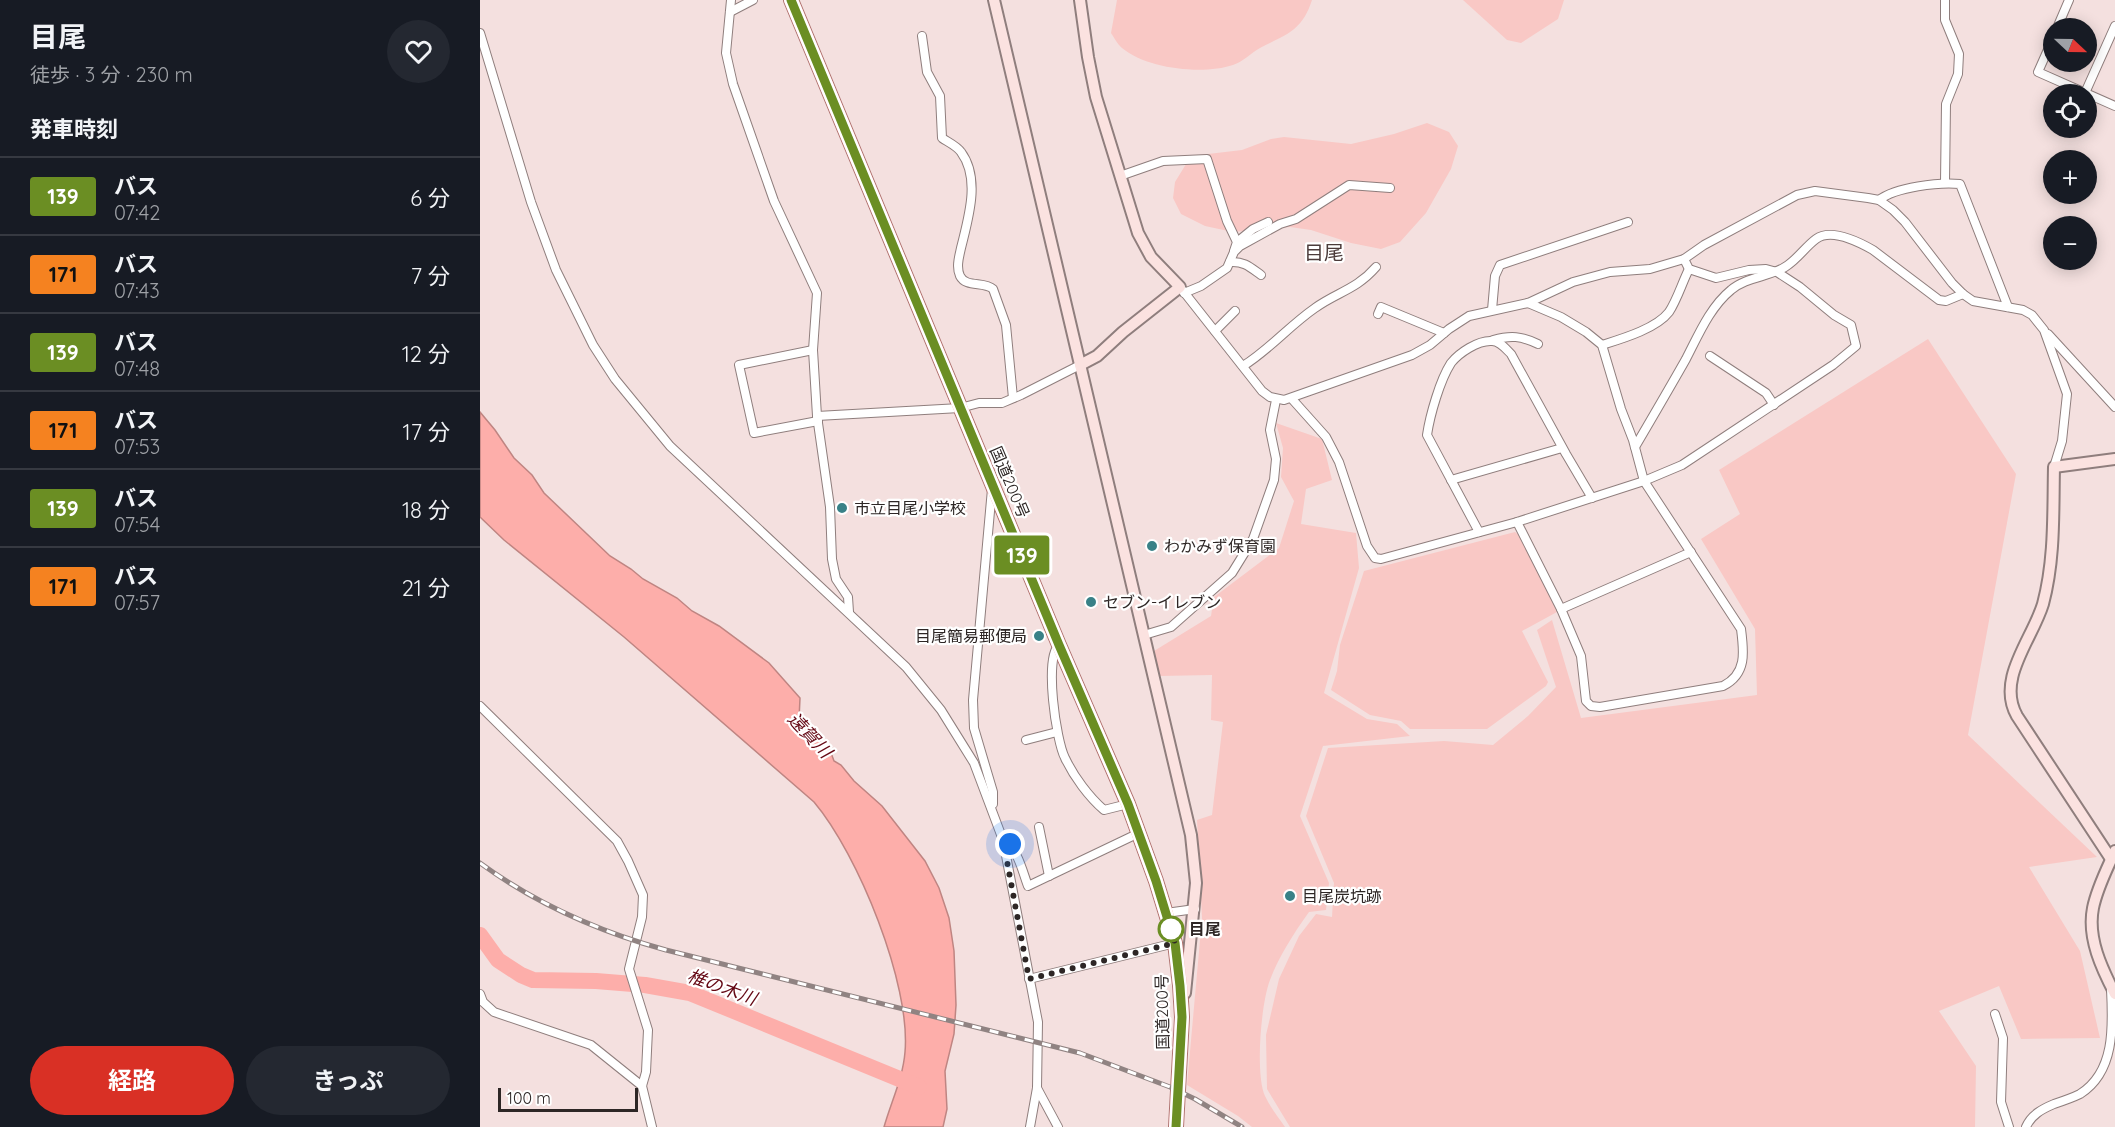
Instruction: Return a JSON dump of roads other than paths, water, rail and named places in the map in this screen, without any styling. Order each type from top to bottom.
[{"type":"highway","name":"国道200号","points":[[791,0],[1139,833],[1175,943],[1182,1017],[1176,1127]]},
{"type":"street","points":[[731,0],[726,53],[733,84],[774,201],[818,293],[813,350],[818,419],[827,474],[833,570],[848,597],[849,612]]},
{"type":"street","points":[[730,12],[753,0]]},
{"type":"street","points":[[994,0],[1191,835],[1196,883],[1195,909],[1182,1017]]},
{"type":"street","points":[[1080,0],[1096,97],[1138,233],[1151,257],[1182,290],[1262,391],[1276,400],[1292,399],[1308,391],[1412,355],[1430,345],[1469,316],[1528,303],[1573,282],[1610,272],[1650,269],[1684,259],[1704,245],[1797,195],[1815,191],[1879,200],[1893,210],[1963,294],[1973,301],[2023,310],[2031,315],[2115,407]]},
{"type":"street","points":[[1945,182],[1946,104],[1958,74],[1959,54],[1945,20],[1946,0]]},
{"type":"street","points":[[2061,18],[2069,0]]},
{"type":"street","points":[[2089,84],[2115,26]]},
{"type":"street","points":[[480,33],[535,214],[556,270],[593,345],[615,378],[670,446],[712,488],[906,667],[941,710],[974,763],[1003,840],[1038,1022],[1037,1088],[1030,1127]]},
{"type":"street","points":[[922,36],[927,72],[940,96],[942,138],[961,151],[967,163],[972,192],[959,258],[959,273],[965,281],[993,289],[1006,325],[1013,398]]},
{"type":"street","points":[[2043,61],[2038,72],[2065,84]]},
{"type":"street","points":[[2097,98],[2115,106]]},
{"type":"street","points":[[1120,176],[1163,161],[1207,159],[1227,221],[1237,242]]},
{"type":"street","points":[[1879,200],[1887,193],[1945,182],[1960,184],[2008,307]]},
{"type":"street","points":[[1234,252],[1240,246],[1280,224],[1296,219],[1349,185],[1390,188]]},
{"type":"street","points":[[813,350],[739,364],[754,433],[818,419],[960,408],[980,403],[1002,403],[1097,356],[1123,332],[1182,290],[1215,278],[1227,268],[1237,242],[1253,229],[1268,222]]},
{"type":"street","points":[[1492,310],[1495,276],[1500,265],[1628,222]]},
{"type":"street","points":[[1635,447],[1721,300],[1731,289],[1745,282],[1777,272],[1825,235],[1837,236],[1873,250],[1939,300],[1946,301],[1963,294]]},
{"type":"street","points":[[1292,399],[1326,437],[1339,462],[1367,546],[1376,558],[1387,559],[1517,522],[1644,482],[1682,465],[1833,365],[1856,346],[1851,325],[1777,272],[1766,269],[1749,270],[1716,278],[1689,269],[1684,259]]},
{"type":"street","points":[[1230,261],[1240,261],[1261,275]]},
{"type":"street","points":[[1243,366],[1259,356],[1317,306],[1365,280],[1376,267]]},
{"type":"street","points":[[1602,345],[1660,322],[1669,312],[1689,269]]},
{"type":"street","points":[[1517,522],[1561,609],[1581,656],[1586,701],[1591,706],[1600,707],[1723,686],[1732,681],[1740,668],[1744,652],[1741,629],[1644,482],[1602,345],[1561,316],[1528,303]]},
{"type":"street","points":[[1378,314],[1381,307],[1444,333]]},
{"type":"street","points":[[1215,331],[1236,311]]},
{"type":"street","points":[[2026,1127],[2038,1111],[2080,1094],[2095,1084],[2104,1071],[2113,1046],[2113,991],[2098,960],[2092,928],[2092,910],[2113,855],[2011,705],[2012,675],[2038,617],[2049,579],[2052,553],[2054,467],[2062,441],[2067,394],[2044,330]]},
{"type":"street","points":[[1479,532],[1427,435],[1428,427],[1443,381],[1452,363],[1473,346],[1509,336],[1521,336],[1538,344]]},
{"type":"street","points":[[1492,341],[1503,346],[1511,354],[1592,498]]},
{"type":"street","points":[[1710,356],[1766,393],[1774,405]]},
{"type":"street","points":[[1144,635],[1171,627],[1232,573],[1253,539],[1274,480],[1276,459],[1270,430],[1276,400]]},
{"type":"street","points":[[1451,480],[1562,448]]},
{"type":"street","points":[[2054,467],[2115,459]]},
{"type":"street","points":[[993,482],[974,700],[974,728],[993,792],[994,814]]},
{"type":"street","points":[[1561,609],[1691,552]]},
{"type":"street","points":[[1059,645],[1053,653],[1052,674],[1057,732],[1065,758],[1095,802],[1104,810],[1128,804]]},
{"type":"street","points":[[480,706],[617,841],[643,895],[644,906],[629,969],[648,1030],[646,1072],[642,1086],[652,1127]]},
{"type":"street","points":[[1026,740],[1057,732]]},
{"type":"street","points":[[1038,832],[1049,876]]},
{"type":"street","points":[[1003,840],[1014,849],[1028,886],[1139,833]]},
{"type":"street","points":[[1166,913],[1195,909]]},
{"type":"street","points":[[1029,979],[1175,943]]},
{"type":"street","points":[[480,994],[483,1002],[494,1012],[591,1045],[642,1086]]},
{"type":"street","points":[[1995,1014],[2003,1038],[2001,1102],[2009,1127]]},
{"type":"street","points":[[1037,1088],[1058,1127]]},
{"type":"water","name":"遠賀川","points":[[480,412],[514,458],[532,475],[544,493],[610,556],[643,579],[677,598],[692,611],[719,626],[769,663],[800,698],[799,720],[830,750],[834,761],[841,765],[854,781],[882,806],[925,861],[939,888],[949,918],[954,951],[956,1005],[954,1034],[945,1071],[947,1109],[943,1127],[884,1127],[904,1062],[905,1024],[900,992],[878,921],[864,886],[831,825],[814,802],[624,637],[504,540],[480,517]]},
{"type":"waterway","name":"椎の木川","points":[[480,935],[498,960],[533,980],[596,981],[645,985],[690,993],[919,1087]]},
{"type":"railway","points":[[480,863],[523,891],[569,915],[641,943],[1080,1053],[1170,1087],[1242,1127]]},
{"type":"place","name":"市立目尾小学校","points":[[842,508]]},
{"type":"place","name":"わかみず保育園","points":[[1152,546]]},
{"type":"place","name":"セブン-イレブン","points":[[1091,602]]},
{"type":"place","name":"目尾簡易郵便局","points":[[1039,636]]},
{"type":"place","name":"目尾炭坑跡","points":[[1290,896]]},
{"type":"place","name":"目尾","points":[[1171,929]]},
{"type":"district","name":"目尾","points":[[1324,252]]}]
